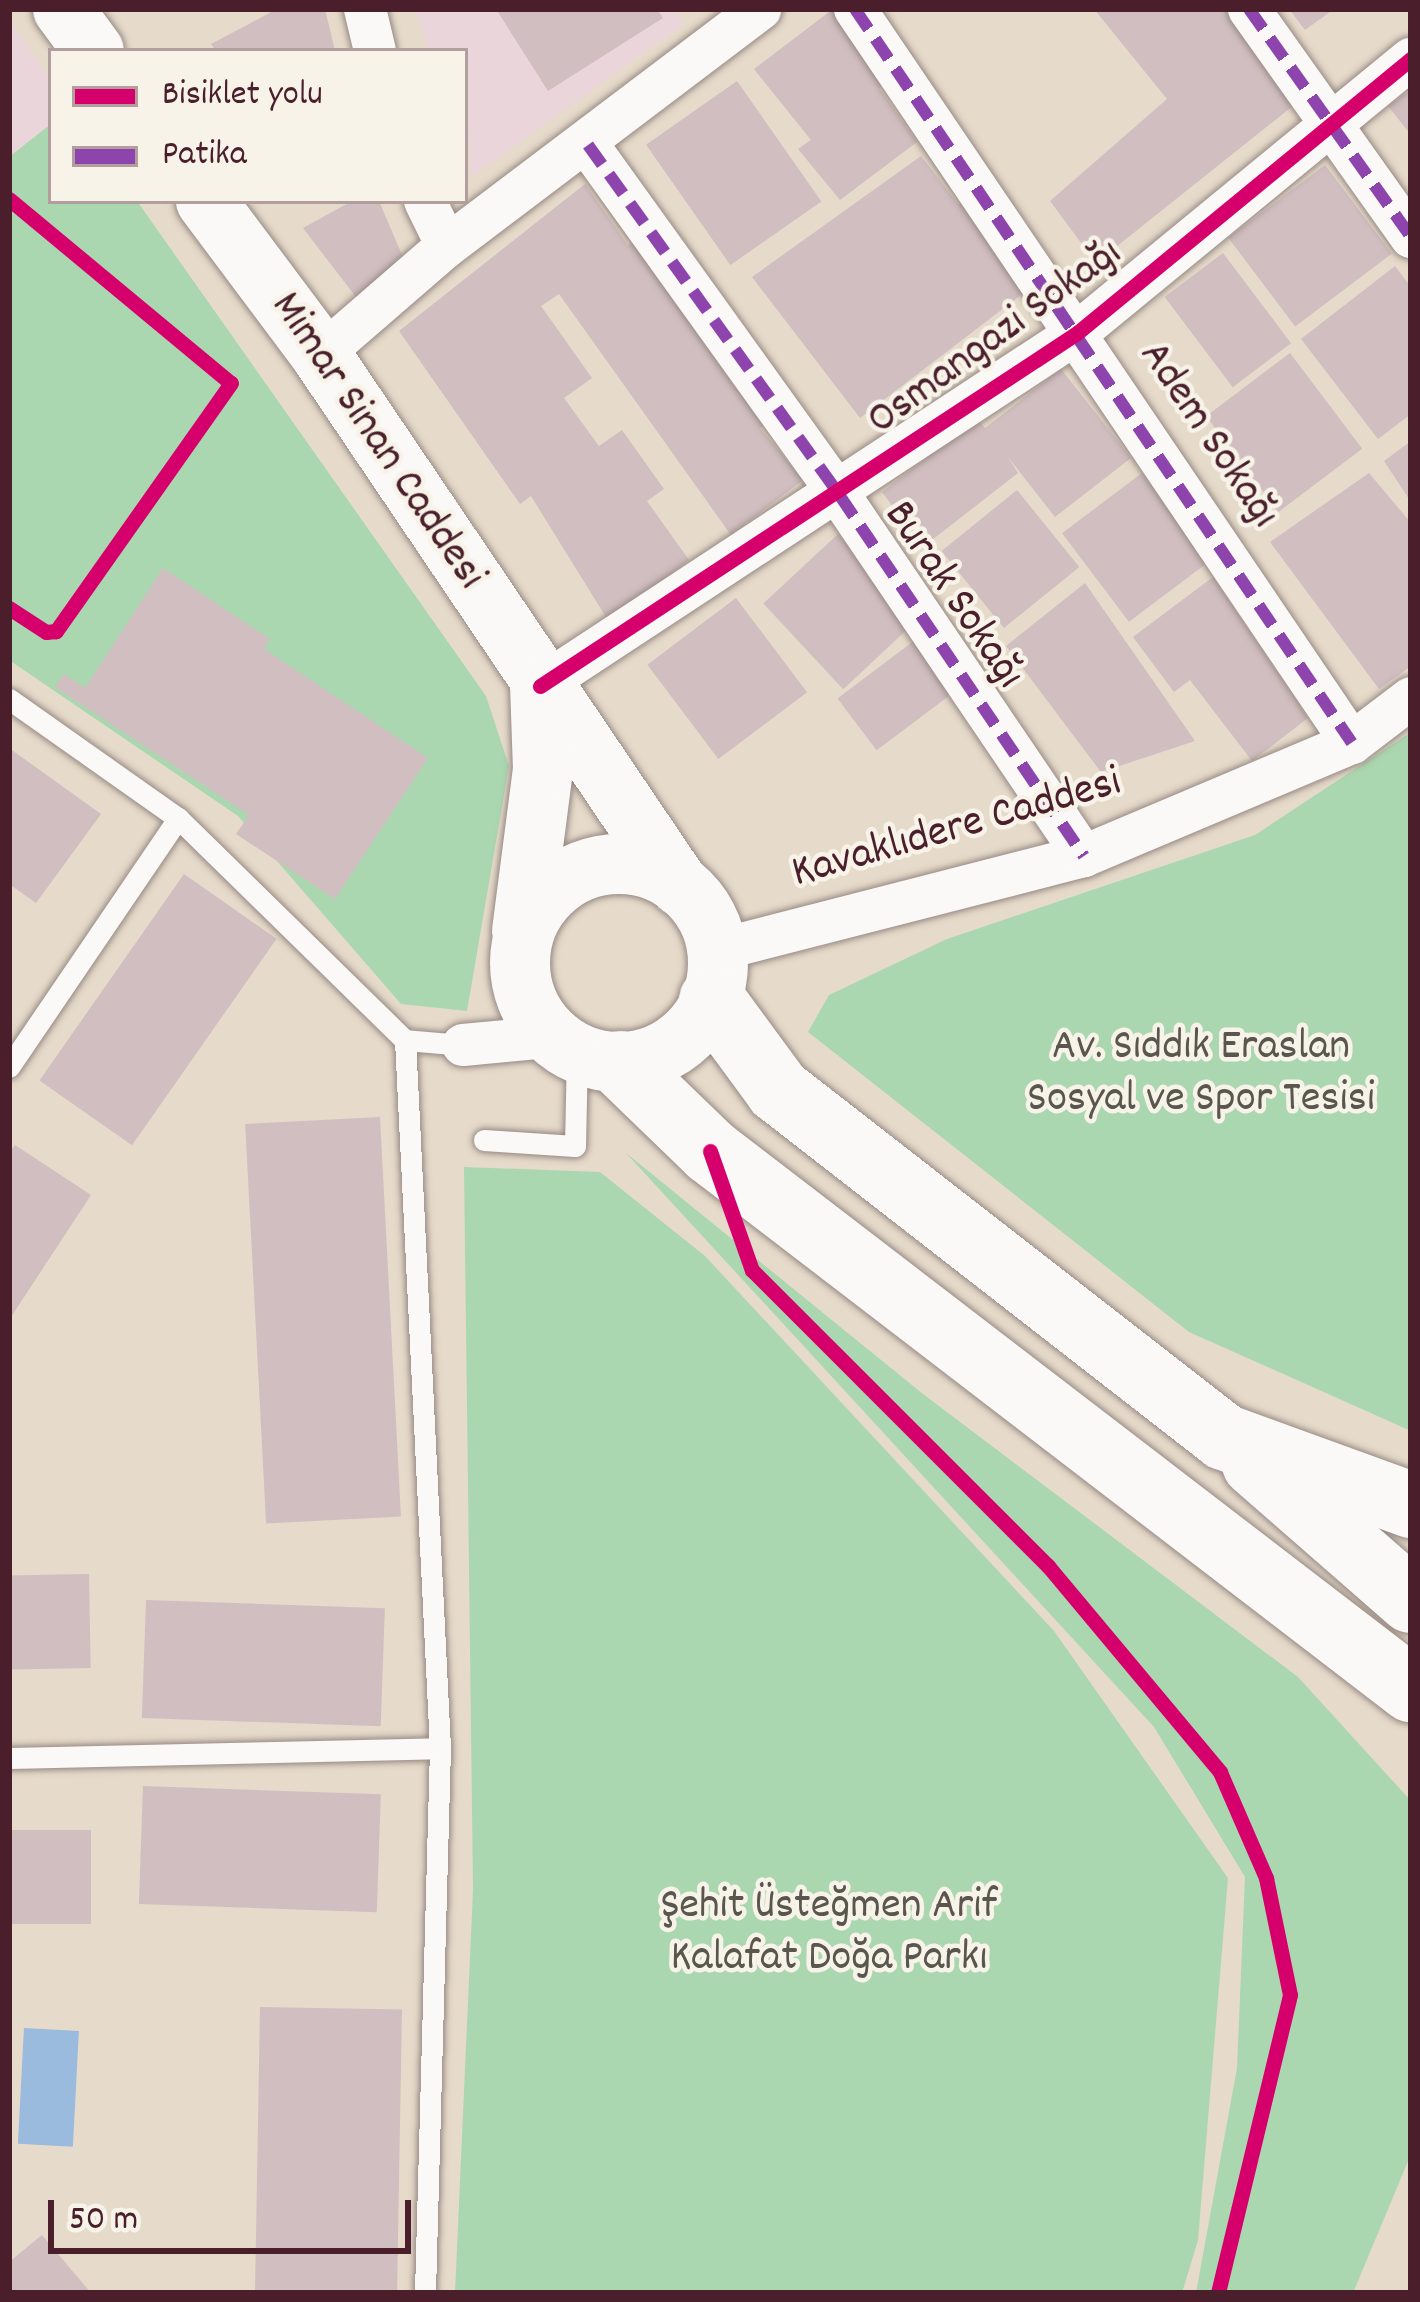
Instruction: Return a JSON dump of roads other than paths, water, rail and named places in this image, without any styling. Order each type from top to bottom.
[{"type":"highway","points":[[715,975],[778,1090],[1224,1437],[1411,1600]]},
{"type":"highway","points":[[582,1051],[1411,1689]]},
{"type":"highway","points":[[1224,1437],[1411,1505]]},
{"type":"highway","points":[[1092,1444],[1318,1633],[1411,1734]]},
{"type":"main road","points":[[63,9],[92,48]]},
{"type":"main road","name":"Mimar Sinan Caddesi","points":[[208,204],[322,355],[540,686],[680,886]]},
{"type":"main road","points":[[520,944],[547,893],[598,866],[641,867],[680,886],[699,904],[715,975],[677,1045],[582,1051],[519,978],[520,944],[544,770],[540,686]]},
{"type":"street","points":[[365,9],[374,48]]},
{"type":"street","points":[[322,355],[447,246],[588,145],[760,9]]},
{"type":"street","name":"Adem Sokağı","points":[[855,9],[1352,742]]},
{"type":"street","points":[[1249,9],[1333,120],[1411,237]]},
{"type":"street","name":"Osmangazi Sokağı","points":[[540,686],[840,496],[1077,334],[1411,58]]},
{"type":"street","name":"Burak Sokağı","points":[[588,145],[840,496],[1084,856]]},
{"type":"street","points":[[426,204],[447,246]]},
{"type":"street","name":"Kavaklıdere Caddesi","points":[[715,975],[1084,856],[1352,742],[1411,698]]},
{"type":"street","points":[[463,1045],[582,1051]]},
{"type":"lane","points":[[9,699],[178,818],[405,1040],[463,1045]]},
{"type":"lane","points":[[9,1066],[178,818]]},
{"type":"lane","points":[[405,1040],[440,1748],[425,2293]]},
{"type":"lane","points":[[484,1141],[574,1146],[582,1051]]},
{"type":"lane","points":[[9,1758],[440,1748]]},
{"type":"water","points":[[24,2028],[79,2031],[73,2147],[18,2144]]},
{"type":"park label","name":"Av. Sıddık Eraslan Sosyal ve Spor Tesisi","points":[[1201,1075]]},
{"type":"park label","name":"Şehit Üsteğmen Arif Kalafat Doğa Parkı","points":[[829,1934]]}]
